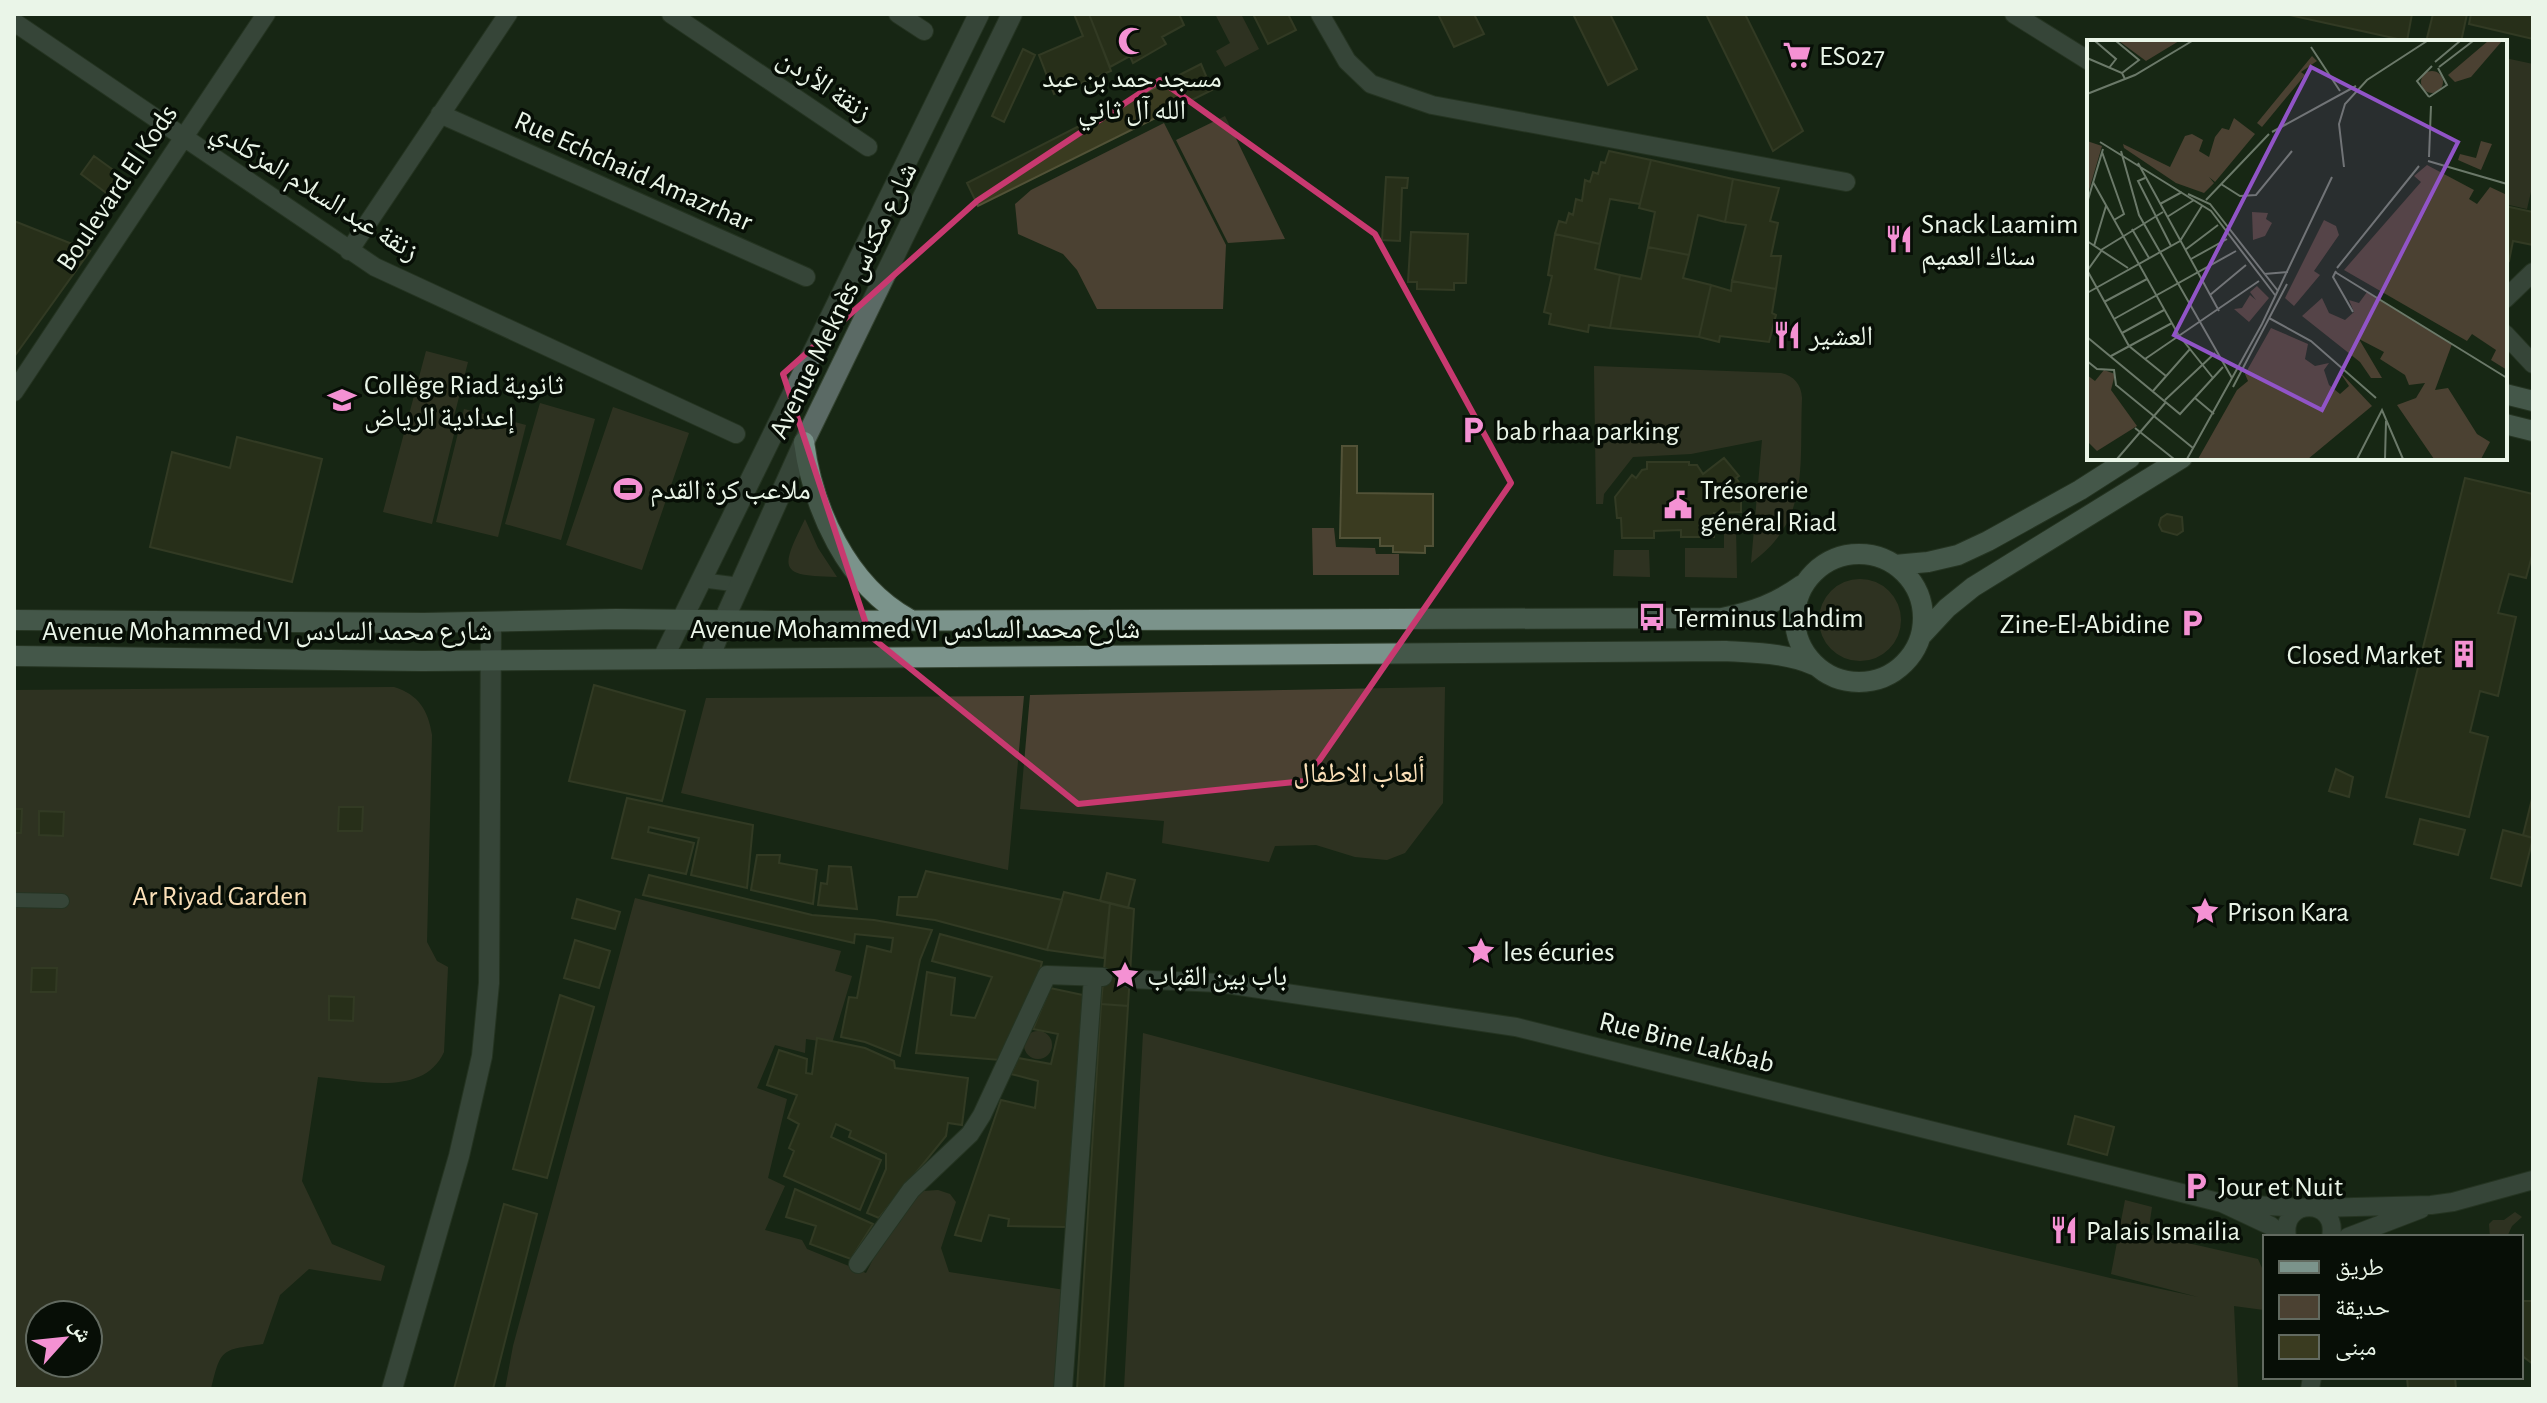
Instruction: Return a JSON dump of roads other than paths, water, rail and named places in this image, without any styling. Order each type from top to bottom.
[{"type":"main road","points":[[2507,394],[2533,401]]},
{"type":"main road","points":[[2507,424],[2533,431]]},
{"type":"main road","points":[[804,442],[807,464],[819,502],[837,543],[876,597],[913,621]]},
{"type":"main road","points":[[1895,565],[1928,562],[1958,555],[1978,546],[2056,504],[2127,460]]},
{"type":"main road","points":[[1921,636],[1923,616],[1919,596],[1909,578],[1895,565],[1868,554],[1845,555],[1825,563],[1802,585],[1795,606],[1794,627],[1801,648],[1814,665],[1829,676],[1846,682],[1864,683],[1882,679],[1906,662],[1921,636],[1947,608],[1973,587],[2179,460]]},
{"type":"main road","name":"Avenue Mohammed VI شارع محمد السادس","points":[[14,620],[491,622],[1722,618],[1777,603],[1802,585]]},
{"type":"main road","name":"Avenue Mohammed VI شارع محمد السادس","points":[[14,656],[490,660],[1726,651],[1775,654],[1799,658],[1814,665]]},
{"type":"street","name":"Boulevard El Kods","points":[[17,382],[266,14]]},
{"type":"street","points":[[349,251],[508,14]]},
{"type":"street","name":"زنقة الأردن","points":[[671,14],[868,147]]},
{"type":"street","points":[[898,14],[924,31]]},
{"type":"street","name":"Avenue Meknès شارع مكناس","points":[[663,658],[979,14]]},
{"type":"street","name":"Avenue Meknès شارع مكناس","points":[[710,657],[804,442],[1012,14]]},
{"type":"street","points":[[1320,14],[1347,61],[1371,84],[1432,105],[1846,182]]},
{"type":"street","points":[[2014,14],[2087,60]]},
{"type":"street","name":"زنقة عبد السلام المزكلدي","points":[[19,24],[375,267],[736,434]]},
{"type":"street","name":"Rue Echchaid Amazrhar","points":[[440,114],[806,277]]},
{"type":"street","points":[[2507,297],[2533,272]]},
{"type":"street","points":[[2507,336],[2533,364]]},
{"type":"street","points":[[701,580],[740,585]]},
{"type":"street","points":[[392,1389],[459,1156],[482,1056],[489,983],[491,622]]},
{"type":"street","points":[[14,900],[62,901]]},
{"type":"street","points":[[858,1264],[911,1190],[970,1134],[982,1115],[1047,975],[1098,977],[1063,1389]]},
{"type":"street","name":"Rue Bine Lakbab","points":[[1130,979],[1219,983],[1516,1027],[2222,1203]]},
{"type":"street","points":[[2222,1203],[2309,1208],[2431,1205],[2533,1180]]},
{"type":"street","points":[[2222,1203],[2283,1235]]},
{"type":"street","points":[[2354,1235],[2431,1205]]},
{"type":"street","points":[[2286,1235],[2290,1217],[2309,1208],[2323,1212],[2331,1224],[2331,1235]]},
{"type":"street","points":[[2376,1235],[2395,1220]]},
{"type":"place","name":"مسجد حمد بن عبد الله آل ثاني","points":[[1132,41]]},
{"type":"place","name":"ES027","points":[[1797,55]]},
{"type":"place","name":"Snack Laamim سناك العميم","points":[[1899,239]]},
{"type":"place","name":"العشير","points":[[1787,335]]},
{"type":"place","name":"Collège Riad ثانوية إعدادية الرياض","points":[[342,400]]},
{"type":"place","name":"bab rhaa parking","points":[[1473,430]]},
{"type":"place","name":"ملاعب كرة القدم","points":[[628,489]]},
{"type":"place","name":"Trésorerie général Riad","points":[[1678,505]]},
{"type":"place","name":"Terminus Lahdim","points":[[1652,617]]},
{"type":"place","name":"Zine-El-Abidine","points":[[2192,623]]},
{"type":"place","name":"Closed Market","points":[[2464,654]]},
{"type":"place","name":"Prison Kara","points":[[2205,911]]},
{"type":"place","name":"les écuries","points":[[1481,951]]},
{"type":"place","name":"باب بين القباب","points":[[1125,975]]},
{"type":"place","name":"Jour et Nuit","points":[[2196,1186]]},
{"type":"place","name":"Palais Ismailia","points":[[2064,1230]]},
{"type":"park label","name":"ألعاب الاطفال","points":[[1359,772]]},
{"type":"park label","name":"Ar Riyad Garden","points":[[220,895]]}]
